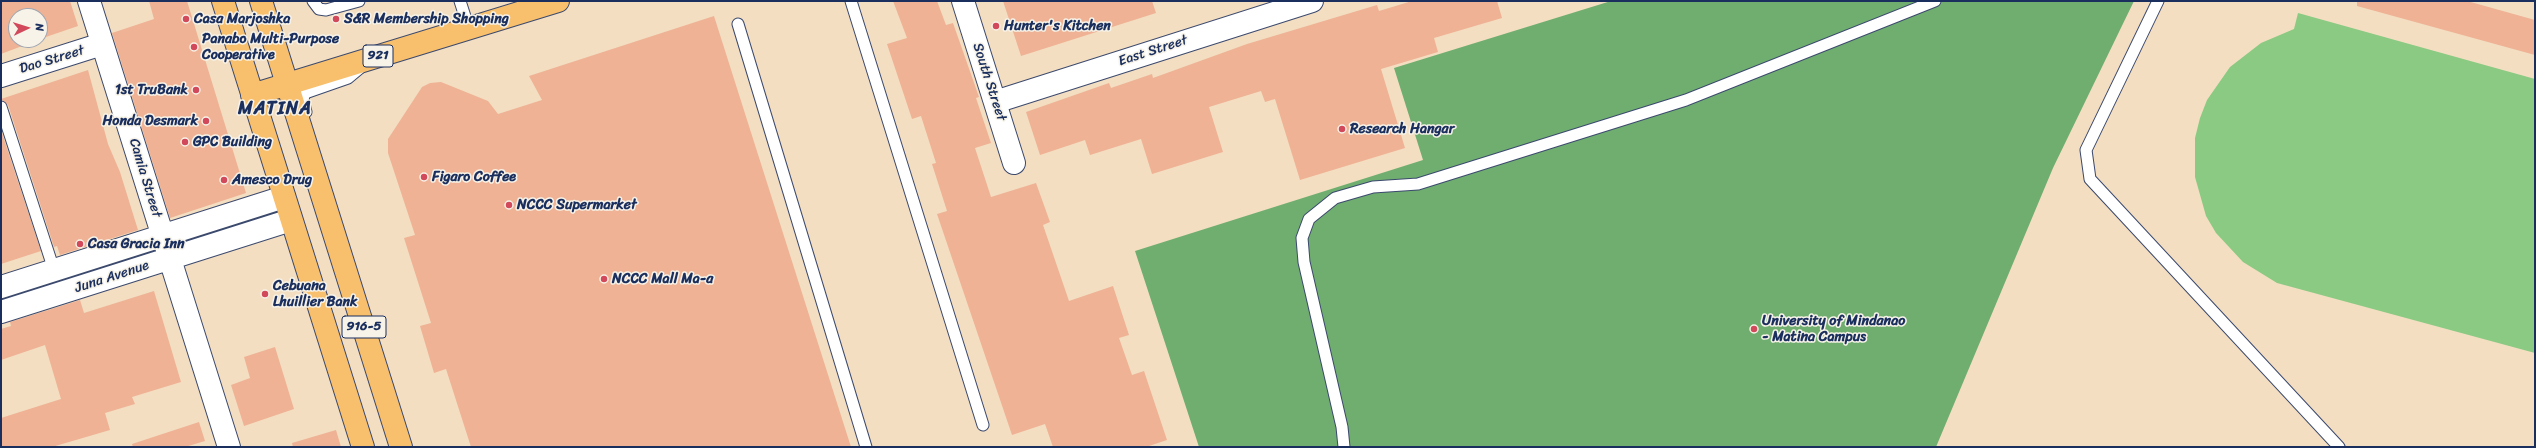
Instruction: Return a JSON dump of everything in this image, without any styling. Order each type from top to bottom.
[{"type":"main road","name":"916-5","points":[[223,1],[363,447]]},
{"type":"main road","name":"916-5","points":[[261,1],[401,447]]},
{"type":"main road","name":"921","points":[[252,95],[558,1]]},
{"type":"street","name":"Camia Street","points":[[89,1],[230,447]]},
{"type":"street","name":"South Street","points":[[963,1],[1014,164]]},
{"type":"street","name":"East Street","points":[[995,102],[1312,1]]},
{"type":"street","name":"Dao Street","points":[[1,76],[102,44]]},
{"type":"street","name":"Juna Avenue","points":[[1,287],[284,197]]},
{"type":"street","name":"Juna Avenue","points":[[1,312],[291,220]]},
{"type":"lane","points":[[313,1],[319,9],[326,10],[359,1]]},
{"type":"lane","points":[[460,1],[469,29]]},
{"type":"lane","points":[[851,1],[983,425]]},
{"type":"lane","points":[[1344,447],[1342,427],[1304,262],[1302,238],[1309,219],[1335,198],[1373,187],[1418,184],[1686,100],[1935,1]]},
{"type":"lane","points":[[2158,1],[2086,150],[2090,179],[2339,447]]},
{"type":"lane","points":[[738,24],[866,447]]},
{"type":"lane","points":[[326,208],[327,179],[304,96],[309,90],[348,78],[374,58]]},
{"type":"lane","points":[[1,106],[54,270]]},
{"type":"green space","points":[[1611,1],[2134,1],[2053,168],[1936,447],[1199,447],[1135,251],[1423,160],[1394,68]]},
{"type":"green space","points":[[2298,13],[2535,79],[2535,353],[2277,283],[2243,262],[2216,233],[2206,216],[2195,177],[2195,138],[2200,118],[2207,100],[2230,67],[2261,43],[2294,29]]},
{"type":"building","points":[[1,1],[70,1],[78,26],[48,36],[48,8],[8,8],[8,48],[17,48],[1,54]]},
{"type":"building","name":"GPC Building","points":[[149,1],[187,1],[246,193],[170,218],[112,33],[154,19]]},
{"type":"building","points":[[893,1],[937,1],[946,25],[953,23],[979,97],[976,98],[991,143],[975,148],[991,197],[1036,183],[1050,222],[1043,225],[1069,301],[1113,286],[1129,335],[1119,338],[1132,375],[1144,371],[1167,440],[1146,447],[1053,447],[1045,424],[1012,435],[937,214],[947,211],[932,164],[936,163],[921,116],[912,119],[887,44],[907,38]]},
{"type":"building","points":[[1003,1],[1152,1],[1156,13],[1021,56]]},
{"type":"building","points":[[1412,1],[1497,1],[1502,18],[1434,38],[1438,52],[1381,69],[1405,148],[1300,180],[1275,99],[1265,102],[1261,91],[1209,107],[1223,152],[1152,174],[1141,139],[1090,155],[1085,140],[1040,155],[1026,112],[1109,83],[1111,88],[1152,74],[1153,78],[1247,44],[1377,5],[1379,11]]},
{"type":"building","points":[[2357,1],[2467,1],[2535,20],[2535,55],[2357,6]]},
{"type":"building","name":"NCCC Mall Ma-a","points":[[714,16],[851,447],[471,447],[446,369],[434,373],[420,326],[431,323],[404,238],[415,235],[388,153],[388,139],[422,87],[430,83],[441,82],[488,101],[498,114],[542,100],[529,76]]},
{"type":"building","points":[[88,70],[108,144],[120,172],[138,230],[60,255],[57,246],[54,247],[8,105],[1,99]]},
{"type":"building","points":[[1,130],[41,251],[1,264]]},
{"type":"building","points":[[154,291],[181,382],[132,397],[135,404],[105,413],[110,430],[52,447],[1,447],[1,418],[61,399],[45,345],[1,360],[1,329],[11,326],[10,322],[80,300],[84,313]]},
{"type":"building","points":[[275,347],[294,409],[244,426],[231,385],[250,378],[244,357]]},
{"type":"building","points":[[199,422],[205,441],[185,447],[133,447],[132,444]]},
{"type":"building","points":[[336,430],[341,447],[293,447],[292,443]]},
{"type":"place","name":"Casa Marjoshka","points":[[186,19]]},
{"type":"place","name":"S&R Membership Shopping","points":[[336,19]]},
{"type":"place","name":"Hunter's Kitchen","points":[[996,26]]},
{"type":"place","name":"Panabo Multi-Purpose Cooperative","points":[[194,47]]},
{"type":"place","name":"1st TruBank","points":[[196,90]]},
{"type":"place","name":"Honda Desmark","points":[[206,121]]},
{"type":"place","name":"Research Hangar","points":[[1342,129]]},
{"type":"place","name":"GPC Building","points":[[185,142]]},
{"type":"place","name":"Figaro Coffee","points":[[424,177]]},
{"type":"place","name":"Amesco Drug","points":[[224,180]]},
{"type":"place","name":"NCCC Supermarket","points":[[509,205]]},
{"type":"place","name":"Casa Gracia Inn","points":[[80,244]]},
{"type":"place","name":"NCCC Mall Ma-a","points":[[604,279]]},
{"type":"place","name":"Cebuana Lhuillier Bank","points":[[265,294]]},
{"type":"place","name":"University of Mindanao - Matina Campus","points":[[1754,329]]},
{"type":"district","name":"MATINA","points":[[275,109]]}]
